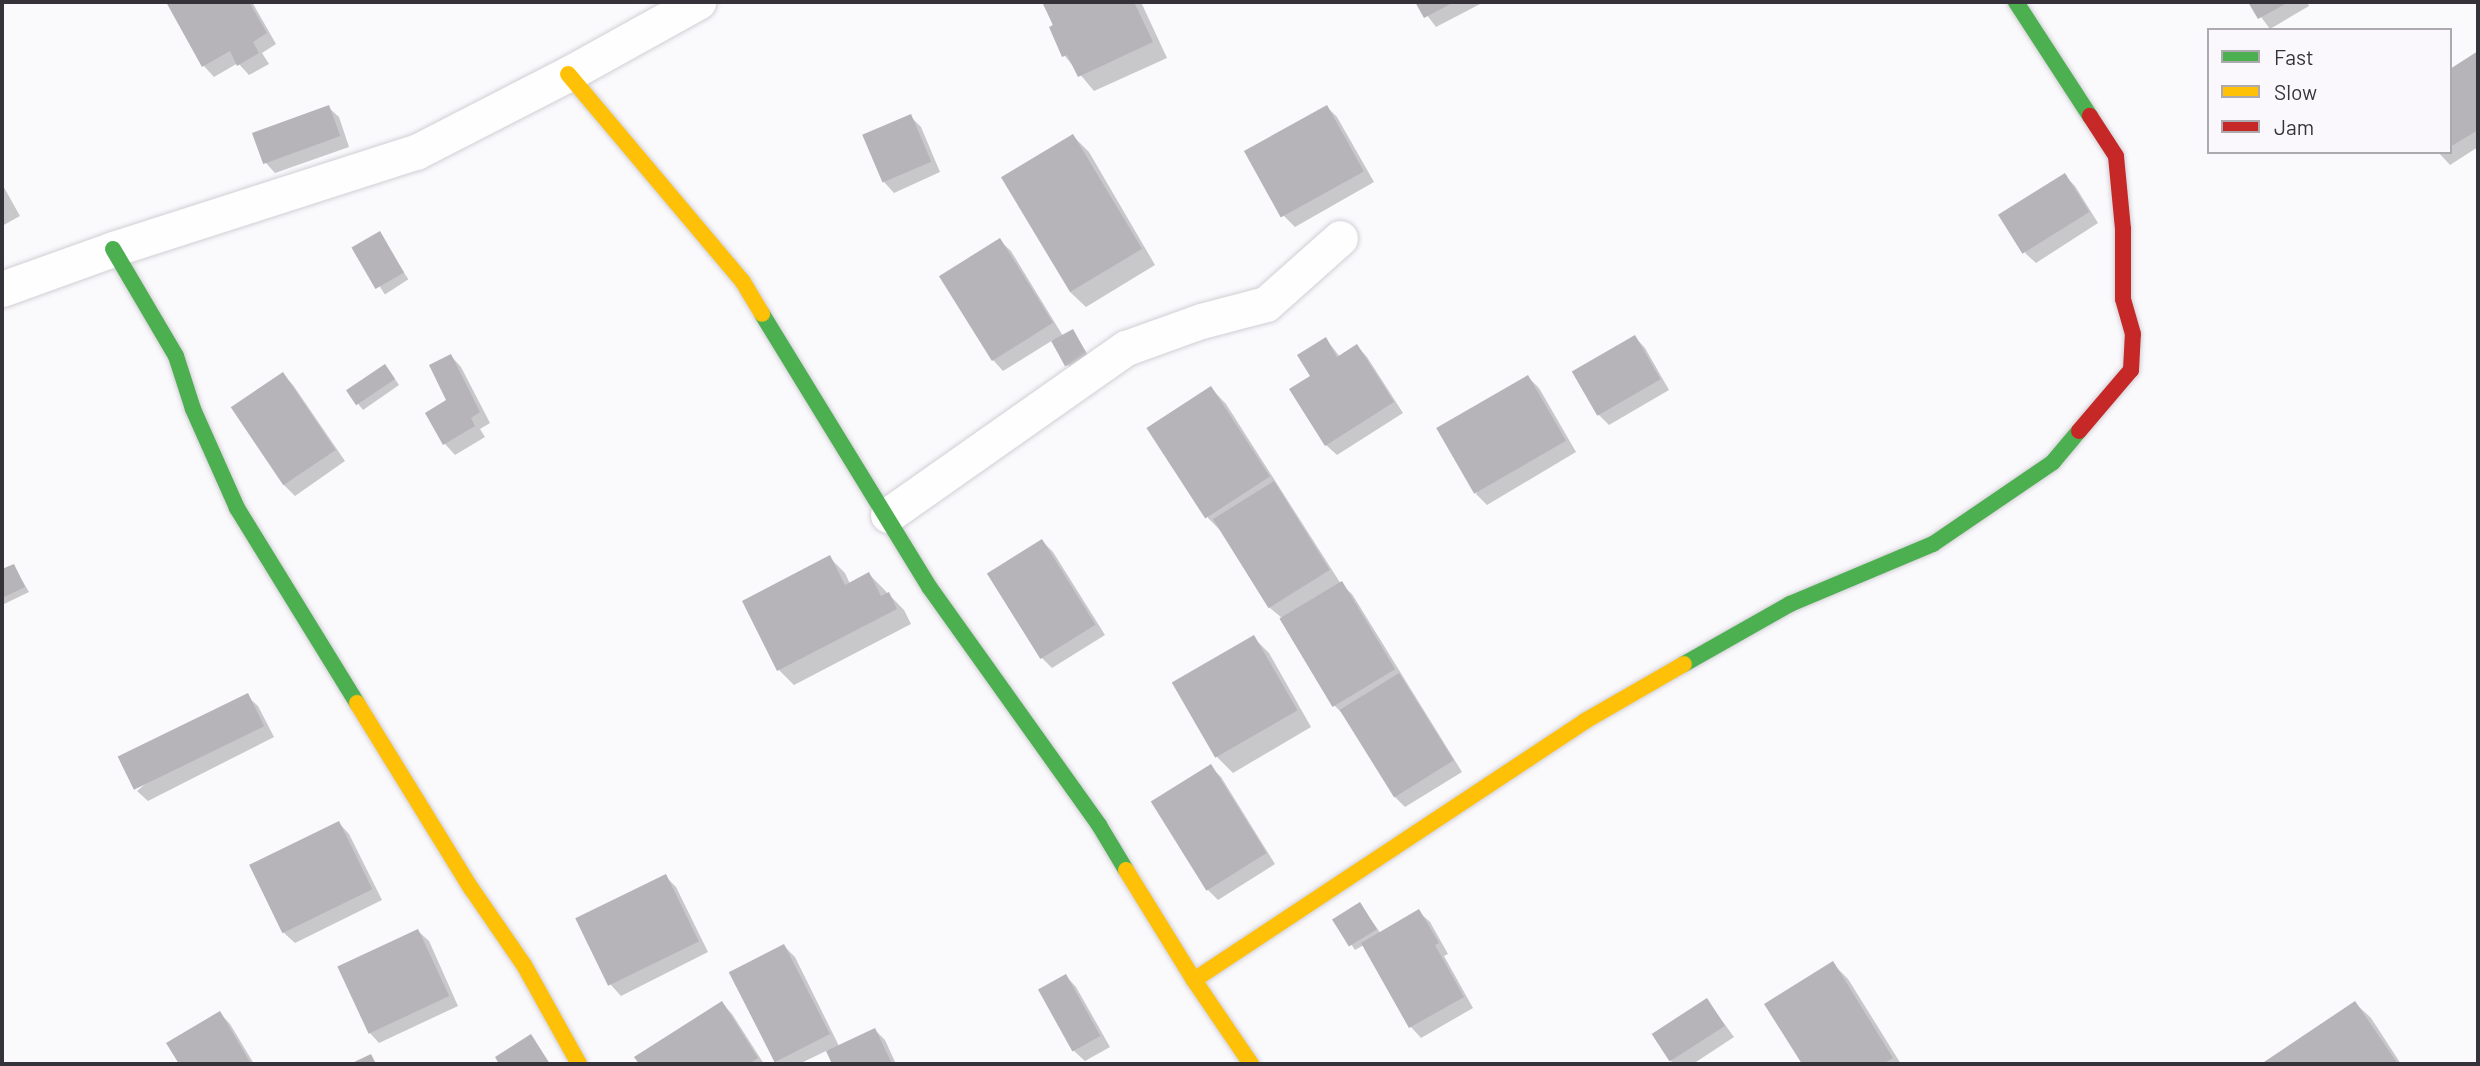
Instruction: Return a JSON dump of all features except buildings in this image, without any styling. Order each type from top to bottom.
[{"type":"street","points":[[2,289],[113,249],[416,152],[568,74],[698,2]]},
{"type":"street","points":[[1194,980],[1585,721],[1790,604],[1933,544],[2053,462],[2131,370],[2133,334],[2123,299],[2123,229],[2116,156],[2016,2]]},
{"type":"street","points":[[568,74],[743,282],[888,514],[930,588],[1099,825],[1194,980],[1251,1064]]},
{"type":"street","points":[[888,514],[1126,348],[1201,321],[1266,304],[1340,238]]},
{"type":"street","points":[[113,249],[176,356],[192,409],[237,508],[471,888],[524,965],[579,1064]]},
{"type":"traffic: fast","points":[[2016,2],[2090,116]]},
{"type":"traffic: fast","points":[[113,249],[176,356],[193,409],[237,508],[357,703]]},
{"type":"traffic: fast","points":[[762,314],[930,588],[1099,825],[1126,870]]},
{"type":"traffic: fast","points":[[1684,664],[1790,604],[1933,544],[2053,462],[2079,431]]},
{"type":"traffic: slow","points":[[568,74],[743,282],[762,314]]},
{"type":"traffic: slow","points":[[1194,980],[1585,721],[1684,664]]},
{"type":"traffic: slow","points":[[357,703],[471,888],[524,965],[579,1064]]},
{"type":"traffic: slow","points":[[1126,870],[1194,980],[1251,1064]]},
{"type":"traffic: jam","points":[[2079,431],[2131,370],[2133,334],[2123,299],[2123,229],[2116,156],[2090,116]]}]
